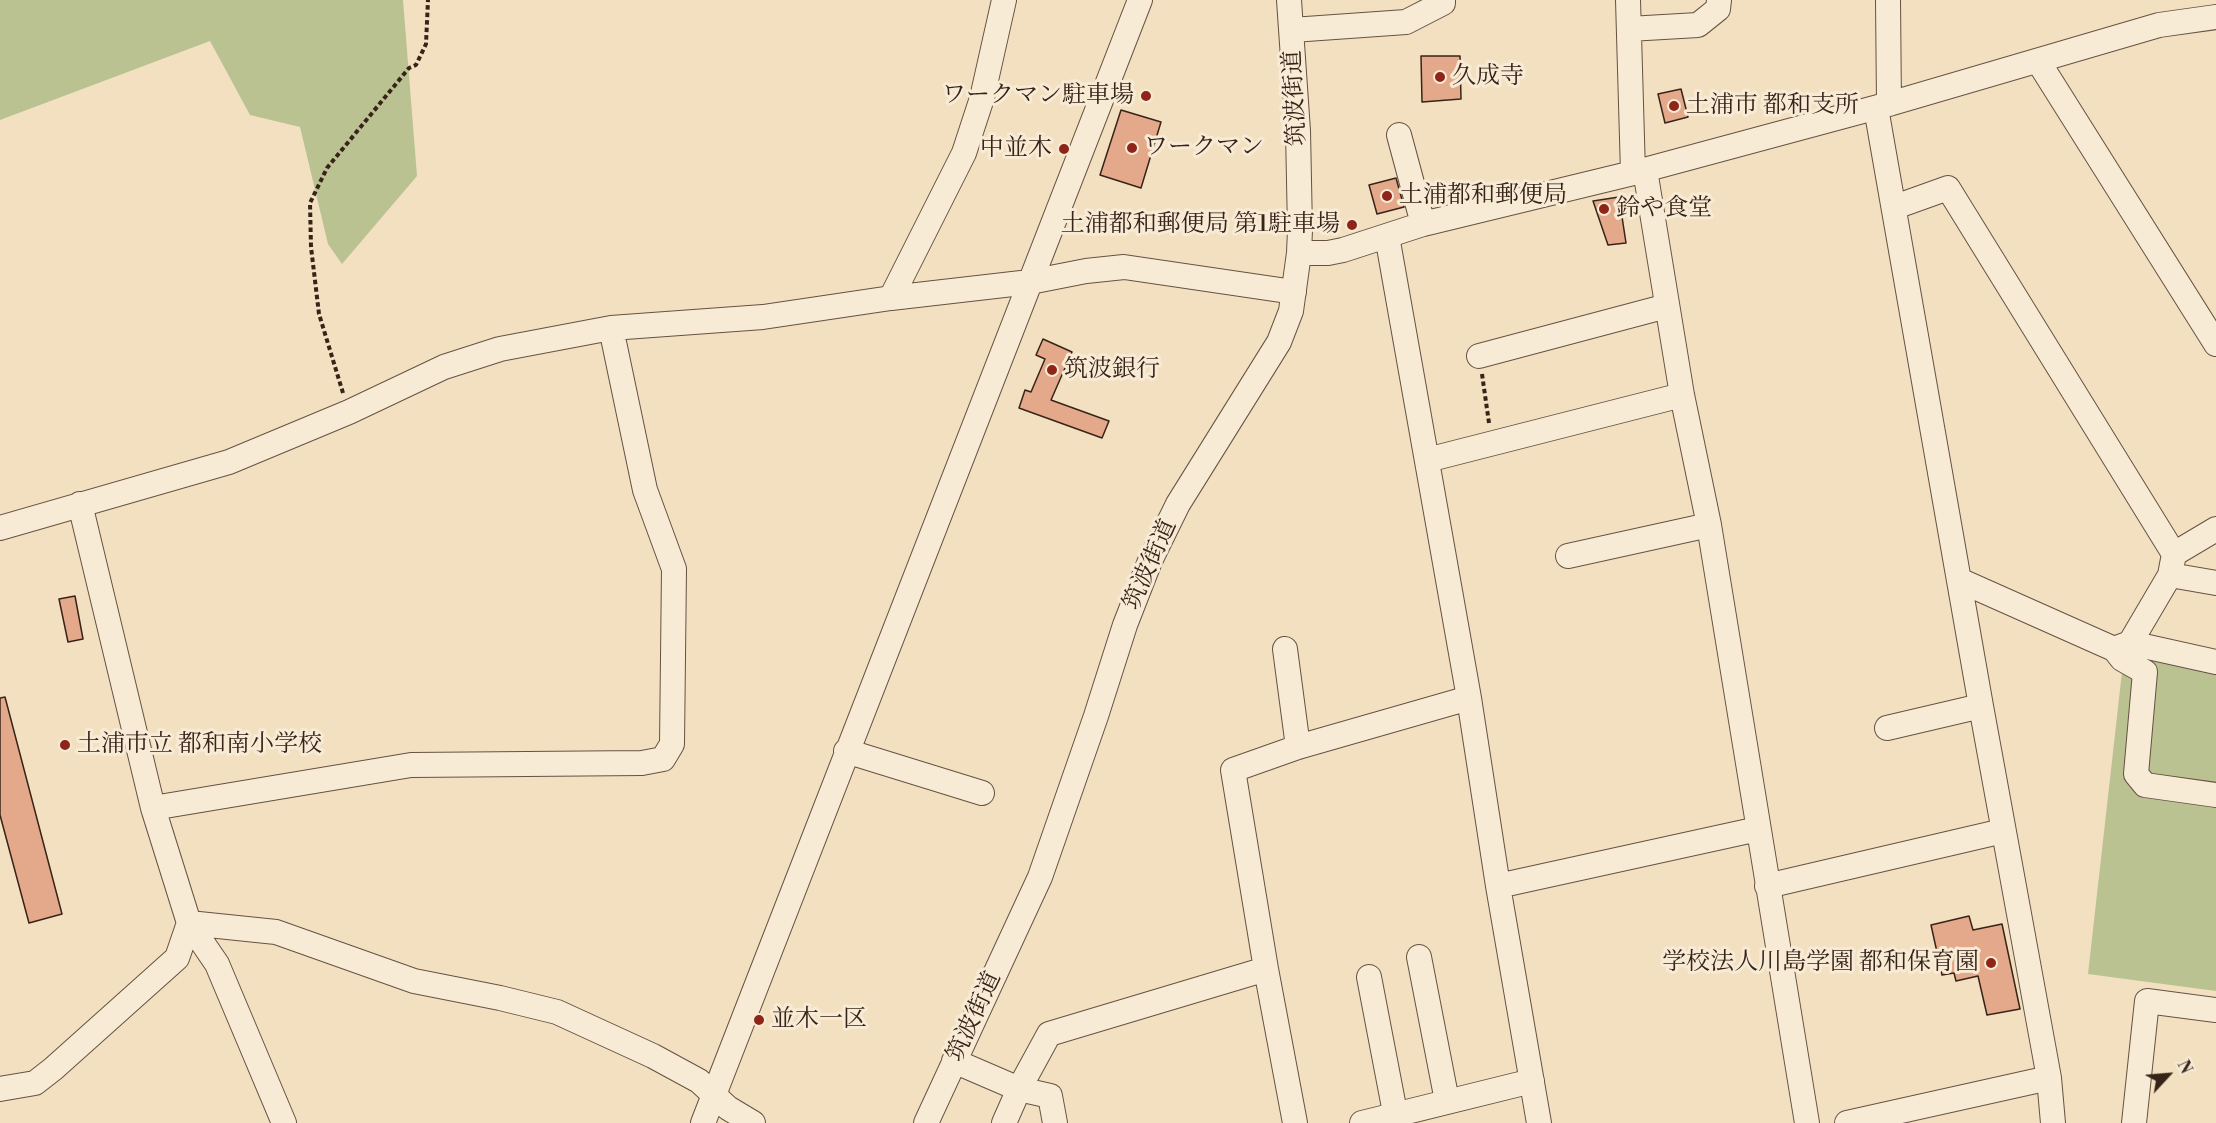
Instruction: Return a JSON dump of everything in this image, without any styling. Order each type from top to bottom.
[{"type":"street","points":[[891,298],[963,153],[982,98],[1004,0]]},
{"type":"street","points":[[703,1123],[1140,0]]},
{"type":"street","name":"筑波街道","points":[[926,1123],[1040,877],[1125,625],[1150,561],[1178,504],[1279,342],[1291,311],[1299,253],[1298,131],[1289,0]]},
{"type":"street","points":[[1292,30],[1406,22],[1443,3],[1443,0]]},
{"type":"street","points":[[1628,0],[1639,171],[1709,525],[1807,1123]]},
{"type":"street","points":[[1629,29],[1698,25],[1718,9],[1719,0]]},
{"type":"street","points":[[1888,0],[1883,106],[1895,207],[2003,831],[2049,1078],[2053,1123]]},
{"type":"street","points":[[1299,253],[1328,253],[1423,224],[1639,171],[1883,106],[2159,25],[2216,17]]},
{"type":"street","points":[[2038,61],[2206,311],[2216,344]]},
{"type":"street","points":[[1399,135],[1423,224]]},
{"type":"street","points":[[1895,207],[1948,188],[2172,564],[2216,583]]},
{"type":"street","points":[[1388,236],[1469,698],[1498,886],[1539,1123]]},
{"type":"street","points":[[0,528],[229,462],[349,412],[444,368],[500,349],[611,328],[763,317],[891,298],[1030,282],[1086,271],[1124,267],[1294,292]]},
{"type":"street","points":[[1479,356],[1666,306]]},
{"type":"street","points":[[153,808],[411,765],[642,763],[663,759],[672,744],[674,569],[645,490],[611,328]]},
{"type":"street","points":[[1427,460],[1682,394]]},
{"type":"street","points":[[80,504],[153,808],[189,923],[217,964],[284,1123]]},
{"type":"street","points":[[1568,556],[1709,525]]},
{"type":"street","points":[[2216,529],[2172,564],[2122,646],[2122,659],[2145,672],[2136,774],[2145,785],[2216,795]]},
{"type":"street","points":[[1959,579],[2122,646],[2216,662]]},
{"type":"street","points":[[1285,649],[1298,747]]},
{"type":"street","points":[[1295,1123],[1266,969],[1233,770],[1298,747],[1469,698]]},
{"type":"street","points":[[1887,728],[1981,706]]},
{"type":"street","points":[[846,751],[982,794]]},
{"type":"street","points":[[1498,886],[1758,829]]},
{"type":"street","points":[[1767,886],[2003,831]]},
{"type":"street","points":[[189,923],[276,932],[414,981],[556,1012],[662,1061],[699,1082],[728,1108],[753,1123]]},
{"type":"street","points":[[0,1089],[35,1083],[53,1069],[177,958],[189,923]]},
{"type":"street","points":[[1419,957],[1447,1101]]},
{"type":"street","points":[[1004,1123],[1019,1089],[1049,1034],[1266,969]]},
{"type":"street","points":[[1369,978],[1396,1119]]},
{"type":"street","points":[[2134,1123],[2148,1001],[2216,1010]]},
{"type":"street","points":[[954,1061],[1019,1089],[1050,1096],[1055,1123]]},
{"type":"street","points":[[1847,1123],[2049,1078]]},
{"type":"street","points":[[1362,1123],[1396,1119],[1447,1101],[1532,1081]]},
{"type":"path","points":[[349,412],[319,314],[311,247],[310,203],[327,168],[409,68],[416,65],[426,44],[428,0]]},
{"type":"path","points":[[1479,356],[1492,443]]},
{"type":"green space","points":[[0,0],[403,0],[417,176],[342,264],[328,244],[300,127],[250,115],[210,41],[0,120]]},
{"type":"green space","points":[[2133,648],[2216,667],[2216,991],[2088,974],[2122,672]]},
{"type":"building","points":[[1421,56],[1460,56],[1461,99],[1422,102]]},
{"type":"building","points":[[1681,89],[1688,117],[1665,123],[1658,94]]},
{"type":"building","points":[[1121,110],[1161,122],[1141,188],[1100,175]]},
{"type":"building","points":[[1396,178],[1404,207],[1377,214],[1369,185]]},
{"type":"building","points":[[1619,197],[1626,243],[1608,245],[1593,201]]},
{"type":"building","points":[[1043,339],[1072,352],[1051,400],[1109,421],[1102,438],[1019,408],[1025,390],[1031,392],[1045,359],[1036,355]]},
{"type":"building","points":[[75,596],[83,639],[68,642],[59,599]]},
{"type":"building","points":[[5,697],[62,914],[29,923],[0,815],[0,698]]},
{"type":"building","points":[[1969,916],[1973,930],[2002,924],[2020,1009],[1987,1015],[1978,976],[1956,981],[1954,973],[1942,975],[1931,925]]},
{"type":"place","name":"久成寺","points":[[1440,77]]},
{"type":"place","name":"ワークマン駐車場","points":[[1146,96]]},
{"type":"place","name":"土浦市 都和支所","points":[[1674,106]]},
{"type":"place","name":"ワークマン","points":[[1132,148]]},
{"type":"place","name":"中並木","points":[[1064,149]]},
{"type":"place","name":"土浦都和郵便局","points":[[1387,196]]},
{"type":"place","name":"鈴や食堂","points":[[1604,209]]},
{"type":"place","name":"土浦都和郵便局 第1駐車場","points":[[1352,225]]},
{"type":"place","name":"筑波銀行","points":[[1052,370]]},
{"type":"place","name":"土浦市立 都和南小学校","points":[[65,745]]},
{"type":"place","name":"学校法人川島学園 都和保育園","points":[[1991,963]]},
{"type":"place","name":"並木一区","points":[[759,1020]]}]
